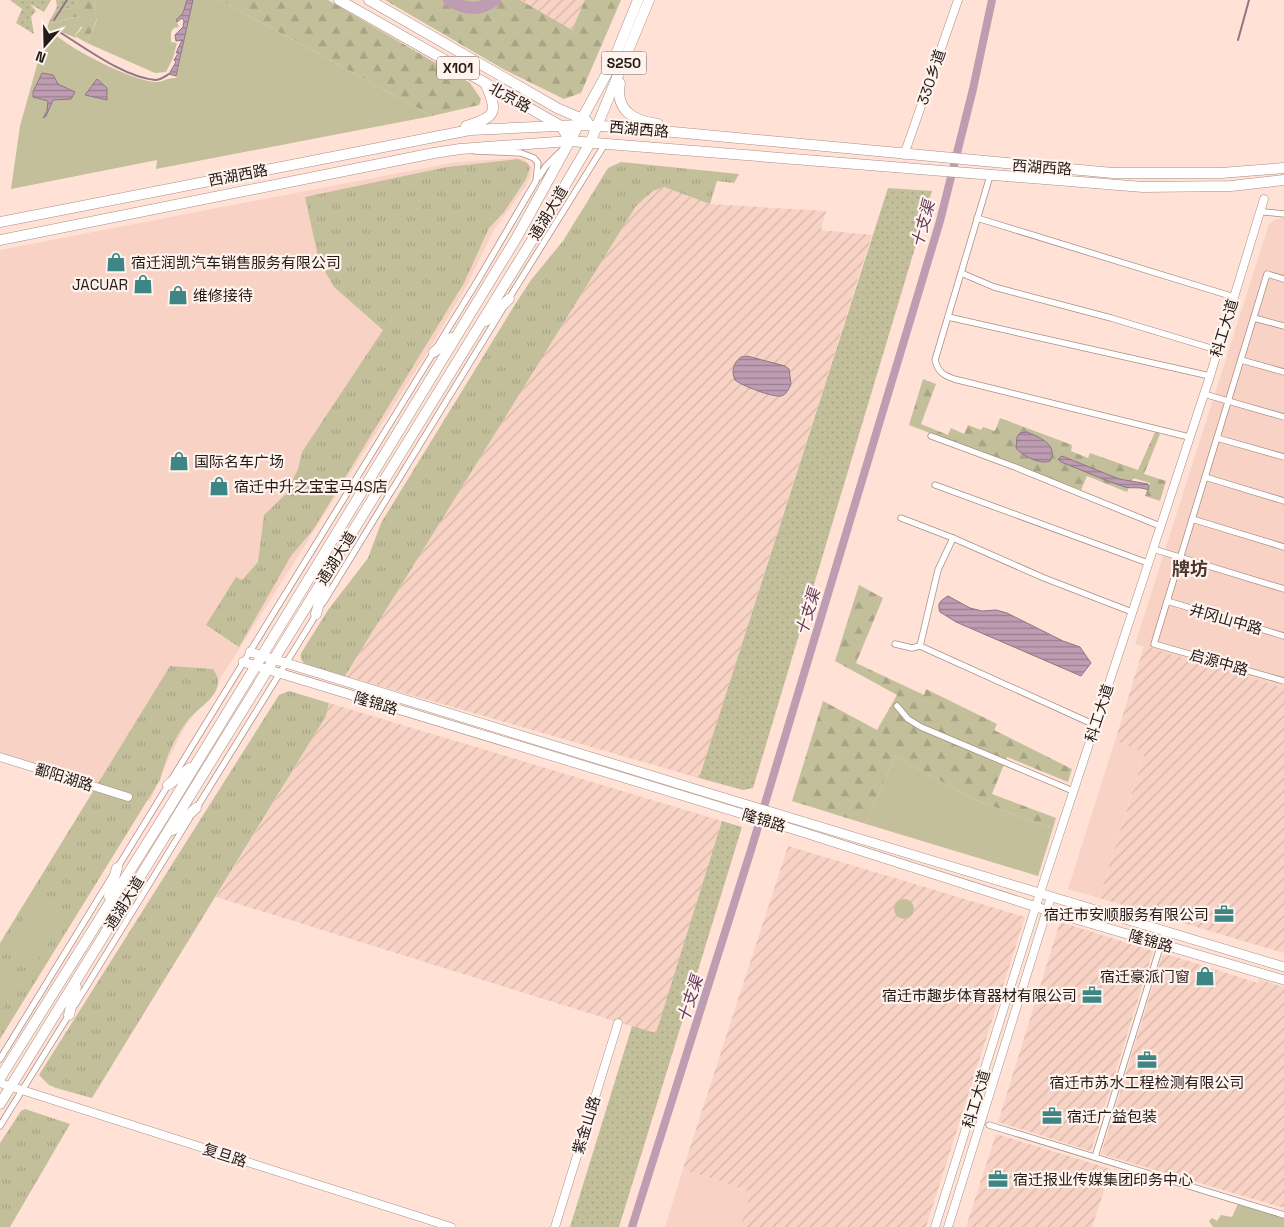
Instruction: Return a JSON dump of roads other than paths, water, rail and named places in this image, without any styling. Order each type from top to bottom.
[{"type":"main road","name":"北京路","points":[[339,0],[562,126]]},
{"type":"main road","name":"北京路","points":[[369,0],[581,122]]},
{"type":"main road","name":"通湖大道","points":[[0,1078],[195,765],[517,236],[612,64],[638,0]]},
{"type":"main road","name":"通湖大道","points":[[0,1104],[590,143],[649,0]]},
{"type":"main road","points":[[623,65],[619,99],[628,113],[636,119],[646,122],[726,132],[752,139]]},
{"type":"main road","points":[[446,134],[488,119],[491,115],[492,98],[485,83]]},
{"type":"main road","name":"西湖西路","points":[[0,222],[446,134],[470,130],[562,126],[581,122],[597,126],[752,139],[981,162],[1160,174],[1221,173],[1284,168]]},
{"type":"main road","points":[[562,126],[570,141]]},
{"type":"main road","name":"西湖西路","points":[[0,240],[460,149],[570,141],[1143,187],[1231,186],[1284,180]]},
{"type":"main road","points":[[476,331],[509,299]]},
{"type":"main road","points":[[434,352],[458,333]]},
{"type":"main road","points":[[316,614],[330,568]]},
{"type":"main road","name":"隆锦路","points":[[250,652],[729,805]]},
{"type":"main road","name":"隆锦路","points":[[244,662],[279,674],[1051,897],[1284,967]]},
{"type":"main road","points":[[168,785],[195,765]]},
{"type":"main road","points":[[163,840],[196,808]]},
{"type":"main road","name":"隆锦路","points":[[800,826],[1047,911],[1284,980]]},
{"type":"main road","points":[[106,907],[116,868]]},
{"type":"main road","points":[[69,1015],[79,976]]},
{"type":"street","name":"330乡道","points":[[904,155],[958,0]]},
{"type":"street","points":[[0,1059],[434,352],[536,181],[546,166],[570,141]]},
{"type":"street","points":[[0,1126],[605,144]]},
{"type":"street","points":[[460,149],[483,153],[529,155],[538,163],[536,181]]},
{"type":"street","points":[[990,176],[935,360],[937,370],[943,375],[1189,437]]},
{"type":"street","name":"科工大道","points":[[935,1227],[1040,894],[1210,376],[1264,199]]},
{"type":"street","points":[[1264,212],[1284,214]]},
{"type":"street","points":[[977,218],[1234,297]]},
{"type":"street","points":[[961,273],[994,287],[1111,318],[1218,350]]},
{"type":"street","points":[[1167,602],[1267,274],[1284,279]]},
{"type":"street","points":[[948,318],[1210,376]]},
{"type":"street","points":[[1254,318],[1284,326]]},
{"type":"street","points":[[1240,360],[1284,372]]},
{"type":"street","points":[[1204,394],[1284,416]]},
{"type":"street","points":[[931,436],[1016,467],[1160,526]]},
{"type":"street","points":[[1217,438],[1284,457]]},
{"type":"street","points":[[1205,477],[1284,501]]},
{"type":"street","points":[[935,485],[1148,563]]},
{"type":"street","points":[[901,518],[953,538],[1044,578],[1132,612]]},
{"type":"street","points":[[1192,519],[1284,547]]},
{"type":"street","points":[[920,646],[938,570],[953,538]]},
{"type":"street","points":[[1153,549],[1284,589]]},
{"type":"street","name":"井冈山中路","points":[[1167,602],[1284,636]]},
{"type":"street","name":"启源中路","points":[[1167,602],[1154,644],[1284,681]]},
{"type":"street","points":[[895,644],[912,648],[920,646],[1095,725]]},
{"type":"street","points":[[896,706],[908,719],[921,727],[1074,791]]},
{"type":"street","name":"鄱阳湖路","points":[[0,757],[127,800],[0,762]]},
{"type":"street","name":"科工大道","points":[[948,1227],[1051,897]]},
{"type":"street","points":[[1095,1157],[1165,931]]},
{"type":"street","name":"紫金山路","points":[[555,1227],[618,1023]]},
{"type":"street","name":"复旦路","points":[[0,1083],[450,1227]]},
{"type":"street","points":[[989,1126],[1284,1214]]},
{"type":"waterway","points":[[54,20],[67,0]]},
{"type":"waterway","points":[[449,0],[461,6],[472,8],[489,4],[495,0]]},
{"type":"waterway","name":"十支渠","points":[[632,1227],[751,850],[940,221],[973,89],[992,0]]},
{"type":"waterway","points":[[1238,40],[1249,0]]},
{"type":"waterway","points":[[61,33],[131,74],[155,80],[169,74]]},
{"type":"place","name":"宿迁润凯汽车销售服务有限公司","points":[[116,262]]},
{"type":"place","name":"JACUAR","points":[[143,284]]},
{"type":"place","name":"维修接待","points":[[178,295]]},
{"type":"place","name":"国际名车广场","points":[[179,461]]},
{"type":"place","name":"宿迁中升之宝宝马4S店","points":[[219,486]]},
{"type":"place","name":"宿迁市安顺服务有限公司","points":[[1224,914]]},
{"type":"place","name":"宿迁豪派门窗","points":[[1205,976]]},
{"type":"place","name":"宿迁市趣步体育器材有限公司","points":[[1092,995]]},
{"type":"place","name":"宿迁市苏水工程检测有限公司","points":[[1147,1060]]},
{"type":"place","name":"宿迁广益包装","points":[[1052,1116]]},
{"type":"place","name":"宿迁报业传媒集团印务中心","points":[[998,1179]]},
{"type":"district","name":"牌坊","points":[[1190,568]]}]
